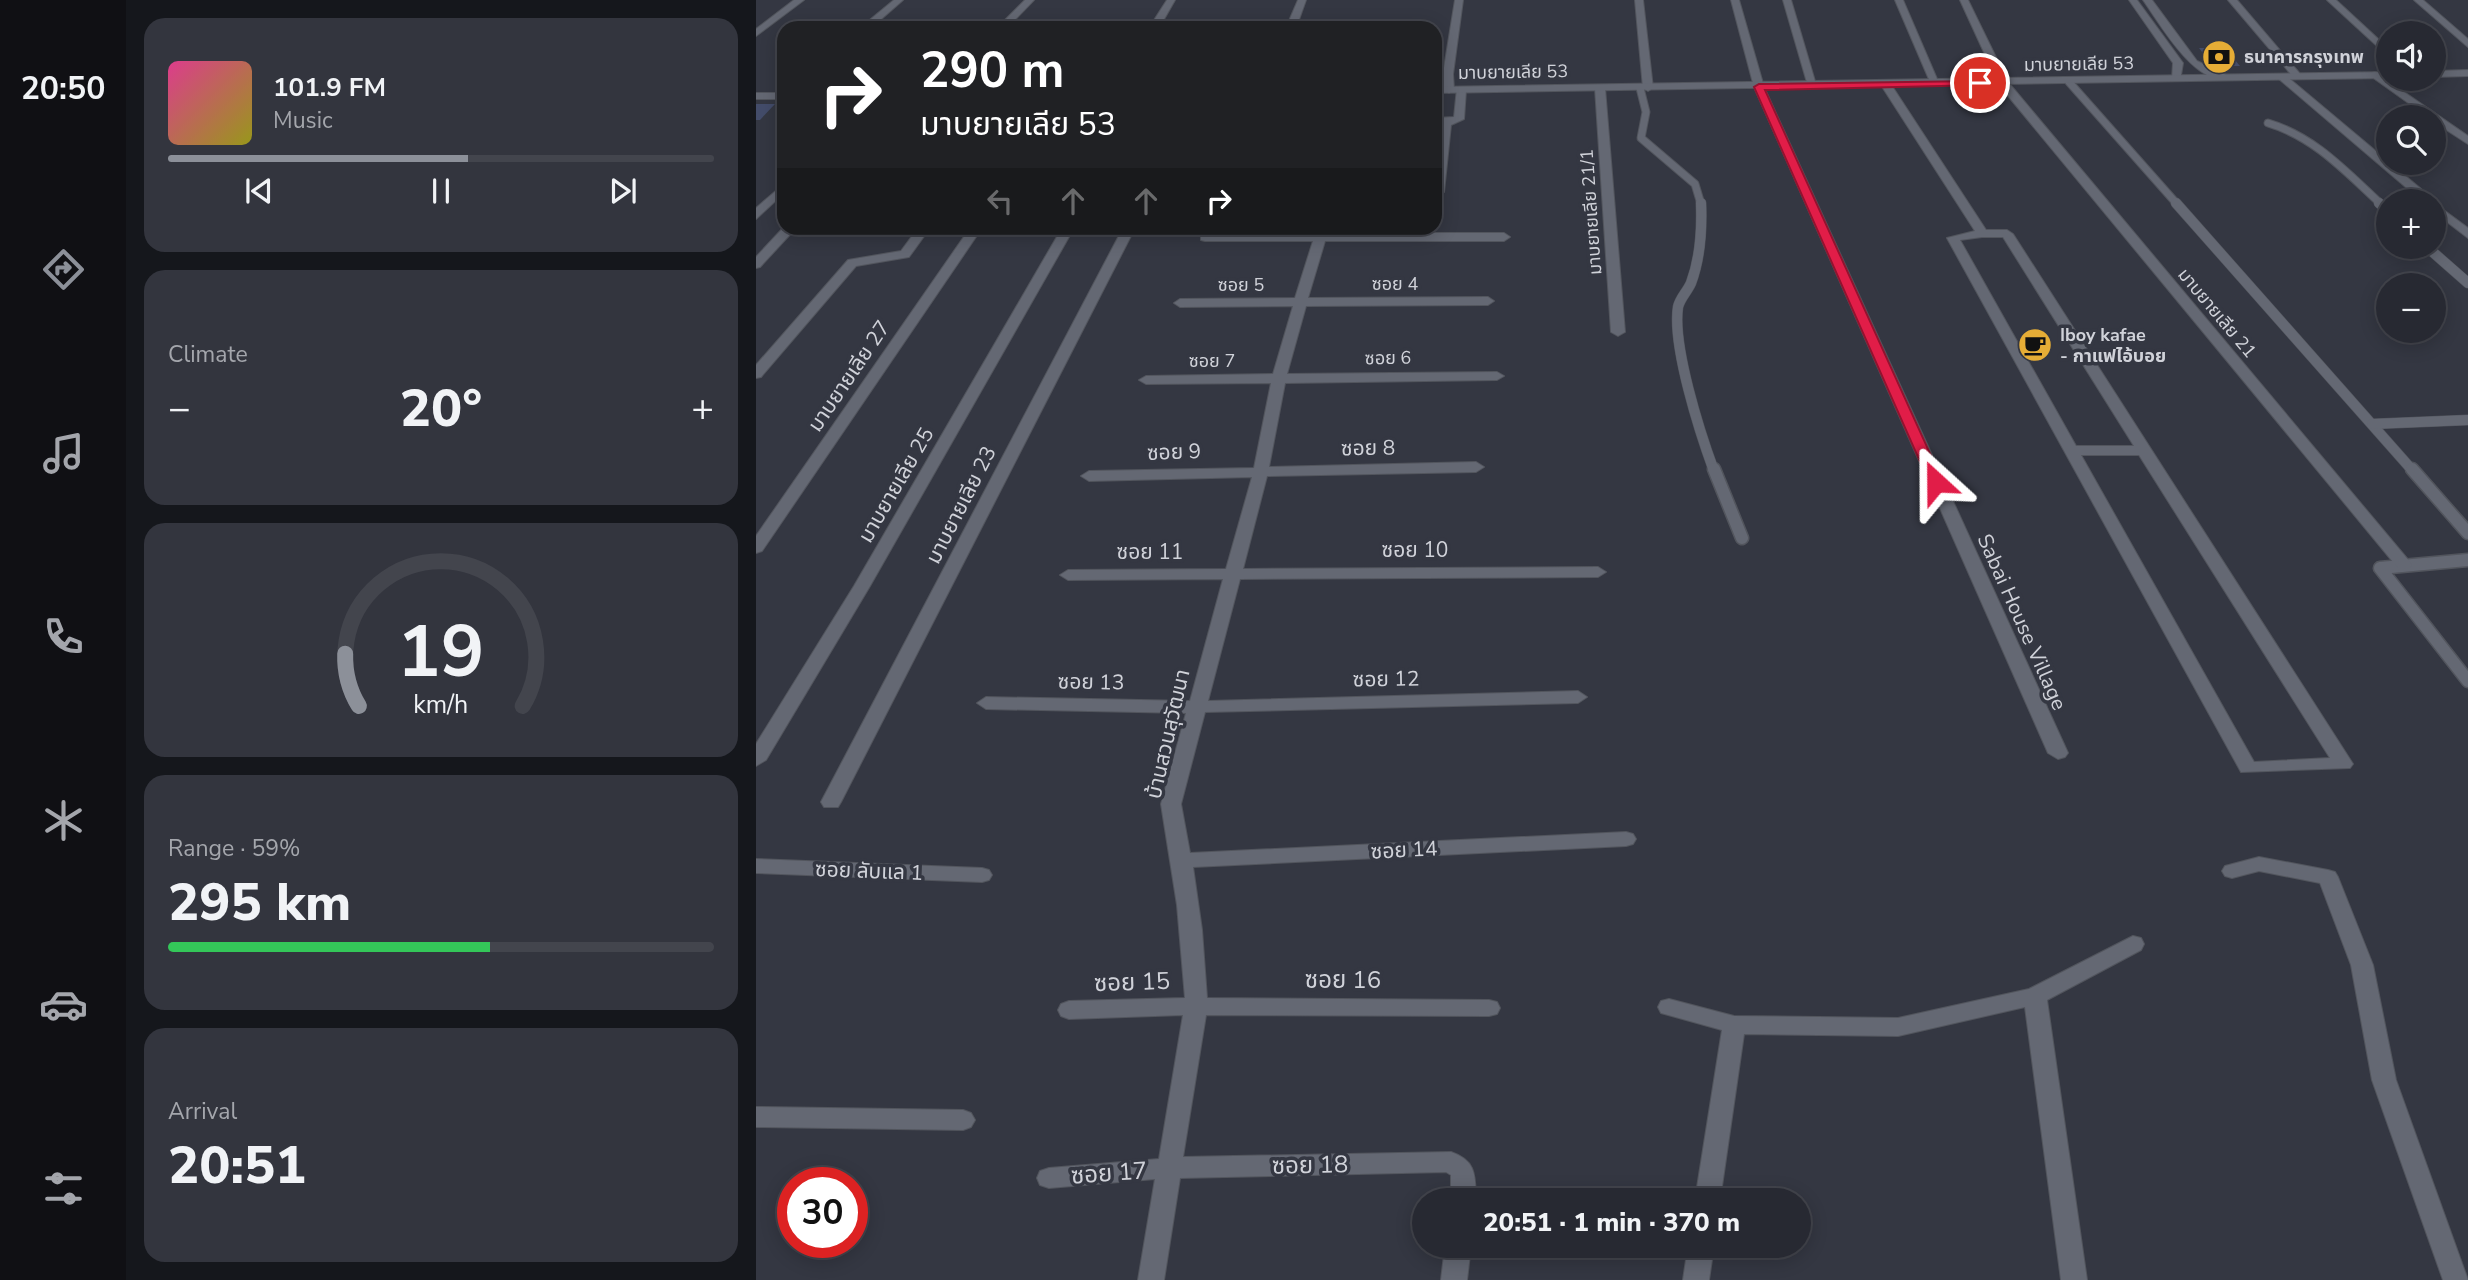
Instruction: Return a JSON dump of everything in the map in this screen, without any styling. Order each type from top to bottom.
[{"type":"street","points":[[756,33],[800,0]]},
{"type":"street","points":[[874,21],[899,0]]},
{"type":"street","points":[[1009,21],[1030,0]]},
{"type":"street","points":[[1158,21],[1171,0]]},
{"type":"street","points":[[1294,21],[1302,0]]},
{"type":"street","points":[[1442,122],[1459,119],[1455,90],[1448,74],[1459,0]]},
{"type":"street","points":[[1639,0],[1644,88]]},
{"type":"street","name":"Sabai House Village","points":[[1735,0],[1759,87],[2058,753]]},
{"type":"street","points":[[1787,0],[1813,86]]},
{"type":"street","points":[[1899,0],[1936,84]]},
{"type":"street","name":"มาบยายเลีย 21","points":[[1964,0],[2003,83],[2404,565]]},
{"type":"street","points":[[2133,0],[2178,63],[2177,79]]},
{"type":"street","points":[[2147,0],[2194,63],[2225,78]]},
{"type":"street","points":[[2232,0],[2298,77]]},
{"type":"street","points":[[2331,0],[2376,42]]},
{"type":"street","points":[[2418,0],[2468,44]]},
{"type":"street","points":[[2446,74],[2466,74]]},
{"type":"street","points":[[2375,75],[2468,141]]},
{"type":"street","name":"มาบยายเลีย 53","points":[[1442,93],[1455,90],[2375,75]]},
{"type":"street","points":[[2282,77],[2415,189]]},
{"type":"street","points":[[1886,85],[1982,233]]},
{"type":"street","name":"มาบยายเลีย 21/1","points":[[1600,88],[1618,332]]},
{"type":"street","points":[[756,96],[777,96]]},
{"type":"street","points":[[756,215],[777,194]]},
{"type":"street","points":[[2446,216],[2468,234]]},
{"type":"street","points":[[1982,233],[2007,234],[2144,450],[2343,764],[2248,768],[1952,238],[1982,233]]},
{"type":"street","points":[[756,264],[783,235]]},
{"type":"street","points":[[756,374],[852,263],[905,254],[919,235]]},
{"type":"street","name":"มาบยายเลีย 27","points":[[756,548],[971,235]]},
{"type":"street","name":"มาบยายเลีย 25","points":[[756,761],[862,586],[1064,235]]},
{"type":"street","name":"มาบยายเลีย 23","points":[[831,802],[1125,235]]},
{"type":"street","points":[[1321,238],[1329,235]]},
{"type":"street","points":[[1205,237],[1504,237]]},
{"type":"street","name":"บ้านสวนสุวัฒนา","points":[[1151,1280],[1196,1006],[1183,860],[1171,804],[1261,471],[1279,379],[1317,243],[1321,238]]},
{"type":"street","name":"ซอย 4","points":[[1302,302],[1488,301]]},
{"type":"street","name":"ซอย 5","points":[[1181,303],[1302,302]]},
{"type":"street","name":"ซอย 6","points":[[1279,379],[1497,376]]},
{"type":"street","name":"ซอย 7","points":[[1146,380],[1279,379]]},
{"type":"street","points":[[2071,451],[2144,450]]},
{"type":"street","name":"ซอย 8","points":[[1261,471],[1476,467]]},
{"type":"street","name":"ซอย 9","points":[[1088,476],[1261,471]]},
{"type":"street","name":"ซอย 10","points":[[1232,574],[1598,572]]},
{"type":"street","name":"ซอย 11","points":[[1068,575],[1232,574]]},
{"type":"street","name":"ซอย 12","points":[[1196,707],[1578,697]]},
{"type":"street","name":"ซอย 13","points":[[986,703],[1196,707]]},
{"type":"street","name":"ซอย 14","points":[[1183,860],[1626,839]]},
{"type":"street","points":[[2232,870],[2259,864],[2328,877],[2362,965],[2384,1080],[2456,1280]]},
{"type":"street","name":"ซอย ลับแล 1","points":[[756,866],[982,875]]},
{"type":"street","points":[[1669,1007],[1734,1025],[1898,1027],[2035,996],[2133,944]]},
{"type":"street","points":[[2035,996],[2074,1280]]},
{"type":"street","name":"ซอย 16","points":[[1196,1006],[1489,1007]]},
{"type":"street","name":"ซอย 15","points":[[1069,1010],[1196,1006]]},
{"type":"street","points":[[1709,1188],[1734,1025]]},
{"type":"street","points":[[756,1117],[963,1120]]},
{"type":"street","name":"ซอย 18","points":[[1169,1168],[1451,1162],[1463,1171],[1463,1188]]},
{"type":"street","name":"ซอย 17","points":[[1049,1178],[1169,1168]]},
{"type":"street","points":[[1454,1280],[1457,1258]]},
{"type":"street","points":[[1696,1280],[1699,1258]]},
{"type":"lane","points":[[2069,82],[2468,533]]},
{"type":"lane","points":[[1644,88],[1646,113],[1641,138],[1651,152],[1692,180],[1699,192],[1700,231],[1690,286],[1679,302],[1678,327],[1687,390],[1703,448],[1742,538]]},
{"type":"lane","points":[[2268,123],[2287,128],[2308,139],[2376,200]]},
{"type":"lane","points":[[2441,259],[2468,283]]},
{"type":"lane","points":[[2372,424],[2468,420]]},
{"type":"lane","points":[[2468,560],[2380,568],[2468,681]]},
{"type":"building","name":"ธนาคารกรุงเทพ","points":[[2199,48],[2225,48],[2240,66],[2213,66]]},
{"type":"building","points":[[1997,86],[2005,95],[1969,96],[1962,87]]},
{"type":"building","points":[[756,104],[775,104],[760,120],[756,120]]},
{"type":"place","name":"ธนาคารกรุงเทพ","points":[[2219,57]]},
{"type":"place","name":"Iboy kafae - กาแฟไอ้บอย","points":[[2035,345]]},
{"type":"route","points":[[1936,482],[1759,87],[1980,83]]}]
